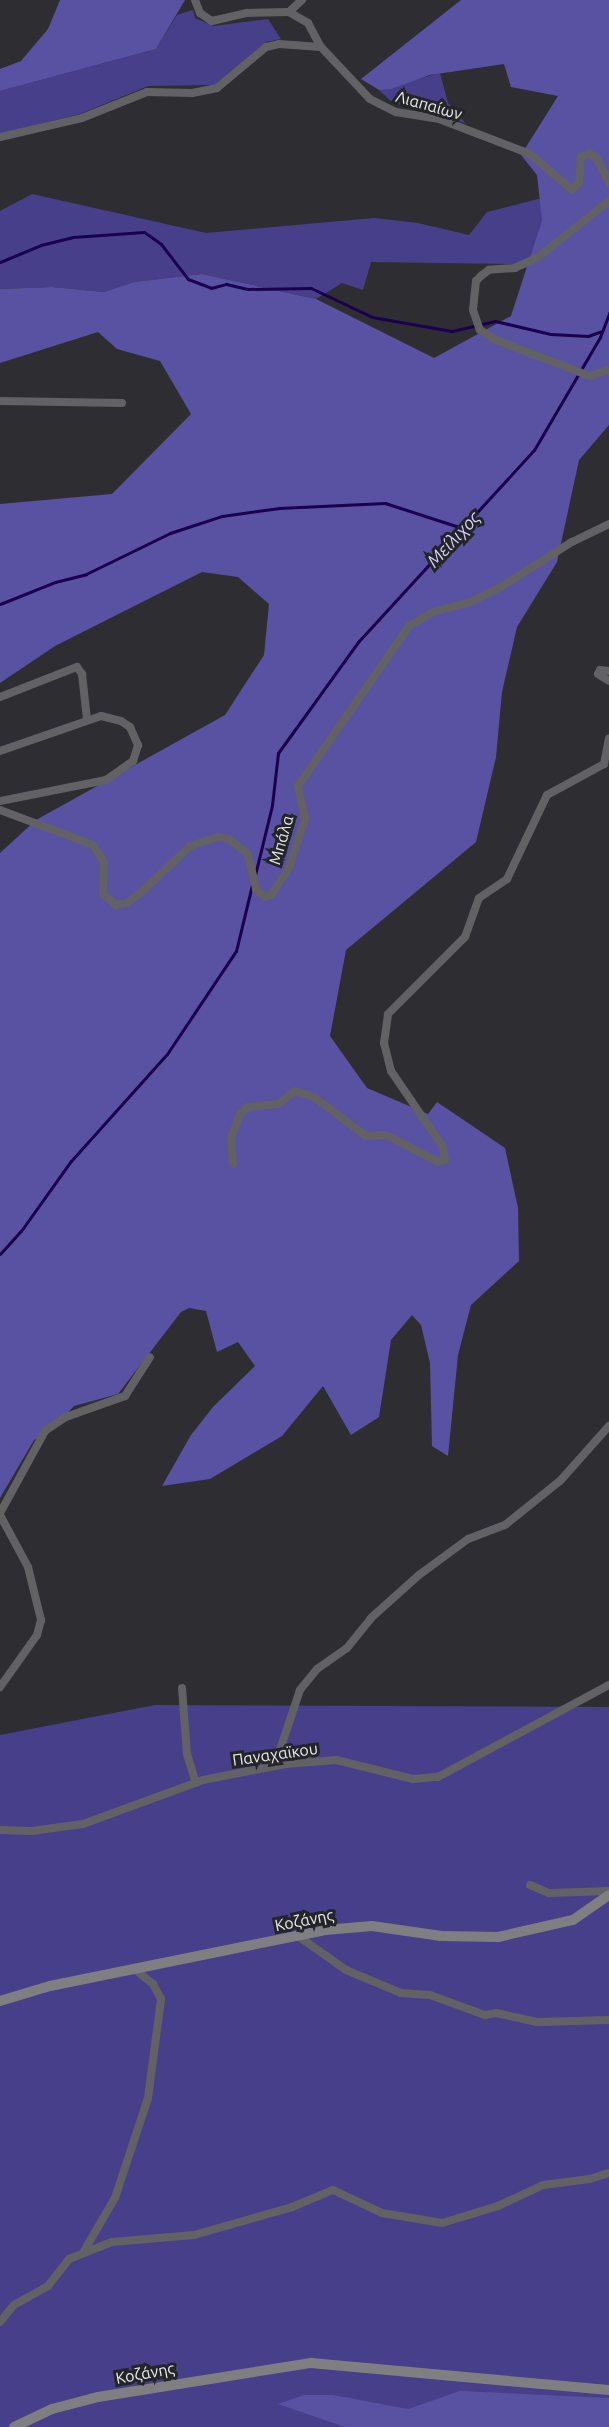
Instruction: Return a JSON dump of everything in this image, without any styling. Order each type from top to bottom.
[{"type":"street","points":[[195,0],[200,13],[212,21],[247,13],[289,12],[302,0]]},
{"type":"street","name":"Λιαπαίων","points":[[289,12],[308,23],[321,47],[369,99],[396,112],[439,119],[530,154],[572,190],[579,183],[580,157],[589,153],[597,159],[609,183]]},
{"type":"street","points":[[0,137],[82,118],[147,92],[192,93],[218,88],[272,45],[321,47]]},
{"type":"street","points":[[609,201],[537,258],[515,268],[489,270],[482,275],[476,281],[473,300],[476,322],[480,330],[496,340],[584,374],[597,375],[609,370]]},
{"type":"street","points":[[0,401],[122,403]]},
{"type":"street","name":"Μπάλα","points":[[0,810],[93,845],[104,862],[103,894],[117,905],[127,903],[190,846],[203,840],[229,839],[248,854],[253,866],[256,890],[266,897],[271,895],[289,868],[305,819],[298,786],[409,626],[433,612],[471,602],[501,587],[572,542],[609,524]]},
{"type":"street","points":[[0,697],[76,667],[82,674],[87,719]]},
{"type":"street","points":[[609,671],[600,670],[598,674],[609,681]]},
{"type":"street","points":[[0,750],[87,719],[112,717],[130,728],[138,745],[126,768],[106,780],[0,801]]},
{"type":"street","points":[[234,1164],[231,1138],[240,1114],[248,1107],[278,1104],[295,1091],[314,1097],[366,1136],[386,1135],[438,1162],[445,1160],[443,1147],[392,1071],[384,1043],[388,1014],[465,937],[479,898],[507,879],[547,795],[604,764],[609,738]]},
{"type":"street","points":[[0,1687],[37,1635],[41,1620],[28,1567],[0,1514],[45,1431],[66,1417],[125,1396],[150,1357]]},
{"type":"street","points":[[275,1765],[300,1690],[317,1669],[348,1648],[371,1617],[419,1575],[468,1539],[505,1525],[560,1481],[609,1426]]},
{"type":"street","name":"Παναχαϊκου","points":[[0,1830],[32,1831],[83,1824],[196,1783],[275,1765],[336,1760],[413,1779],[438,1777],[609,1685]]},
{"type":"street","points":[[182,1688],[187,1754],[196,1783]]},
{"type":"street","points":[[530,1885],[549,1893],[609,1893]]},
{"type":"street","name":"Κοζάνης","points":[[0,2001],[58,1984],[136,1970],[298,1935],[372,1926],[441,1936],[498,1937],[573,1920],[609,1893]]},
{"type":"street","points":[[298,1935],[346,1970],[401,1994],[430,1995],[485,2015],[496,2013],[537,2022],[609,2020]]},
{"type":"street","points":[[84,2250],[115,2198],[148,2098],[161,1999],[153,1984],[136,1970]]},
{"type":"street","points":[[0,2322],[10,2308],[48,2286],[66,2262],[84,2250],[112,2242],[194,2235],[292,2207],[333,2190],[382,2212],[442,2223],[498,2206],[543,2185],[590,2180],[609,2173]]},
{"type":"street","name":"Κοζάνης","points":[[14,2427],[52,2409],[88,2399],[311,2363],[609,2390]]},
{"type":"shaded area","points":[[60,0],[185,0],[156,49],[0,91],[0,69],[21,61],[48,29]]},
{"type":"shaded area","points":[[461,0],[609,0],[609,425],[579,460],[557,562],[517,627],[502,692],[496,757],[476,842],[346,950],[330,1036],[367,1088],[428,1114],[437,1102],[505,1148],[518,1208],[519,1261],[471,1305],[458,1355],[448,1456],[432,1446],[430,1363],[421,1325],[412,1315],[391,1340],[379,1417],[351,1435],[323,1386],[282,1436],[210,1479],[162,1486],[191,1435],[213,1407],[255,1366],[238,1342],[217,1352],[206,1311],[189,1308],[181,1312],[118,1394],[74,1406],[51,1431],[34,1440],[0,1498],[0,853],[36,820],[225,715],[264,655],[269,604],[238,577],[202,572],[55,646],[0,683],[0,504],[112,494],[191,414],[160,361],[117,349],[98,332],[0,363],[0,289],[52,287],[104,292],[134,282],[202,274],[316,299],[434,358],[511,316],[542,220],[537,175],[521,155],[558,96],[511,87],[504,64],[430,75],[391,89],[379,90],[361,79]]},
{"type":"shaded area","points":[[193,10],[195,18],[214,26],[268,19],[281,39],[266,42],[215,85],[148,86],[80,114],[0,134],[0,91],[156,49],[177,15]]},
{"type":"shaded area","points":[[440,73],[448,103],[466,124],[443,113],[393,103],[379,90]]},
{"type":"shaded area","points":[[32,194],[206,233],[374,218],[418,223],[469,235],[487,212],[542,198],[542,220],[530,258],[515,264],[371,262],[363,290],[342,283],[316,299],[202,274],[134,282],[104,292],[52,287],[0,289],[0,211]]},
{"type":"shaded area","points":[[155,1705],[609,1707],[609,2427],[0,2427],[0,1735]]},
{"type":"shaded area","points":[[460,2391],[609,2398],[609,2427],[345,2427],[278,2404],[304,2395],[333,2395],[408,2409]]},
{"type":"waterway","points":[[0,262],[41,245],[73,237],[144,232],[161,244],[188,279],[211,288],[226,284],[247,289],[311,288],[372,317],[452,331],[495,321],[551,334],[588,336],[602,331]]},
{"type":"waterway","name":"Μείλιχος","points":[[255,875],[272,805],[278,753],[358,642],[534,450],[600,337],[609,313]]},
{"type":"waterway","points":[[0,604],[55,582],[86,574],[170,533],[222,516],[279,508],[385,503],[462,528]]},
{"type":"waterway","points":[[0,1254],[21,1231],[71,1161],[167,1054],[236,951],[252,885]]}]
